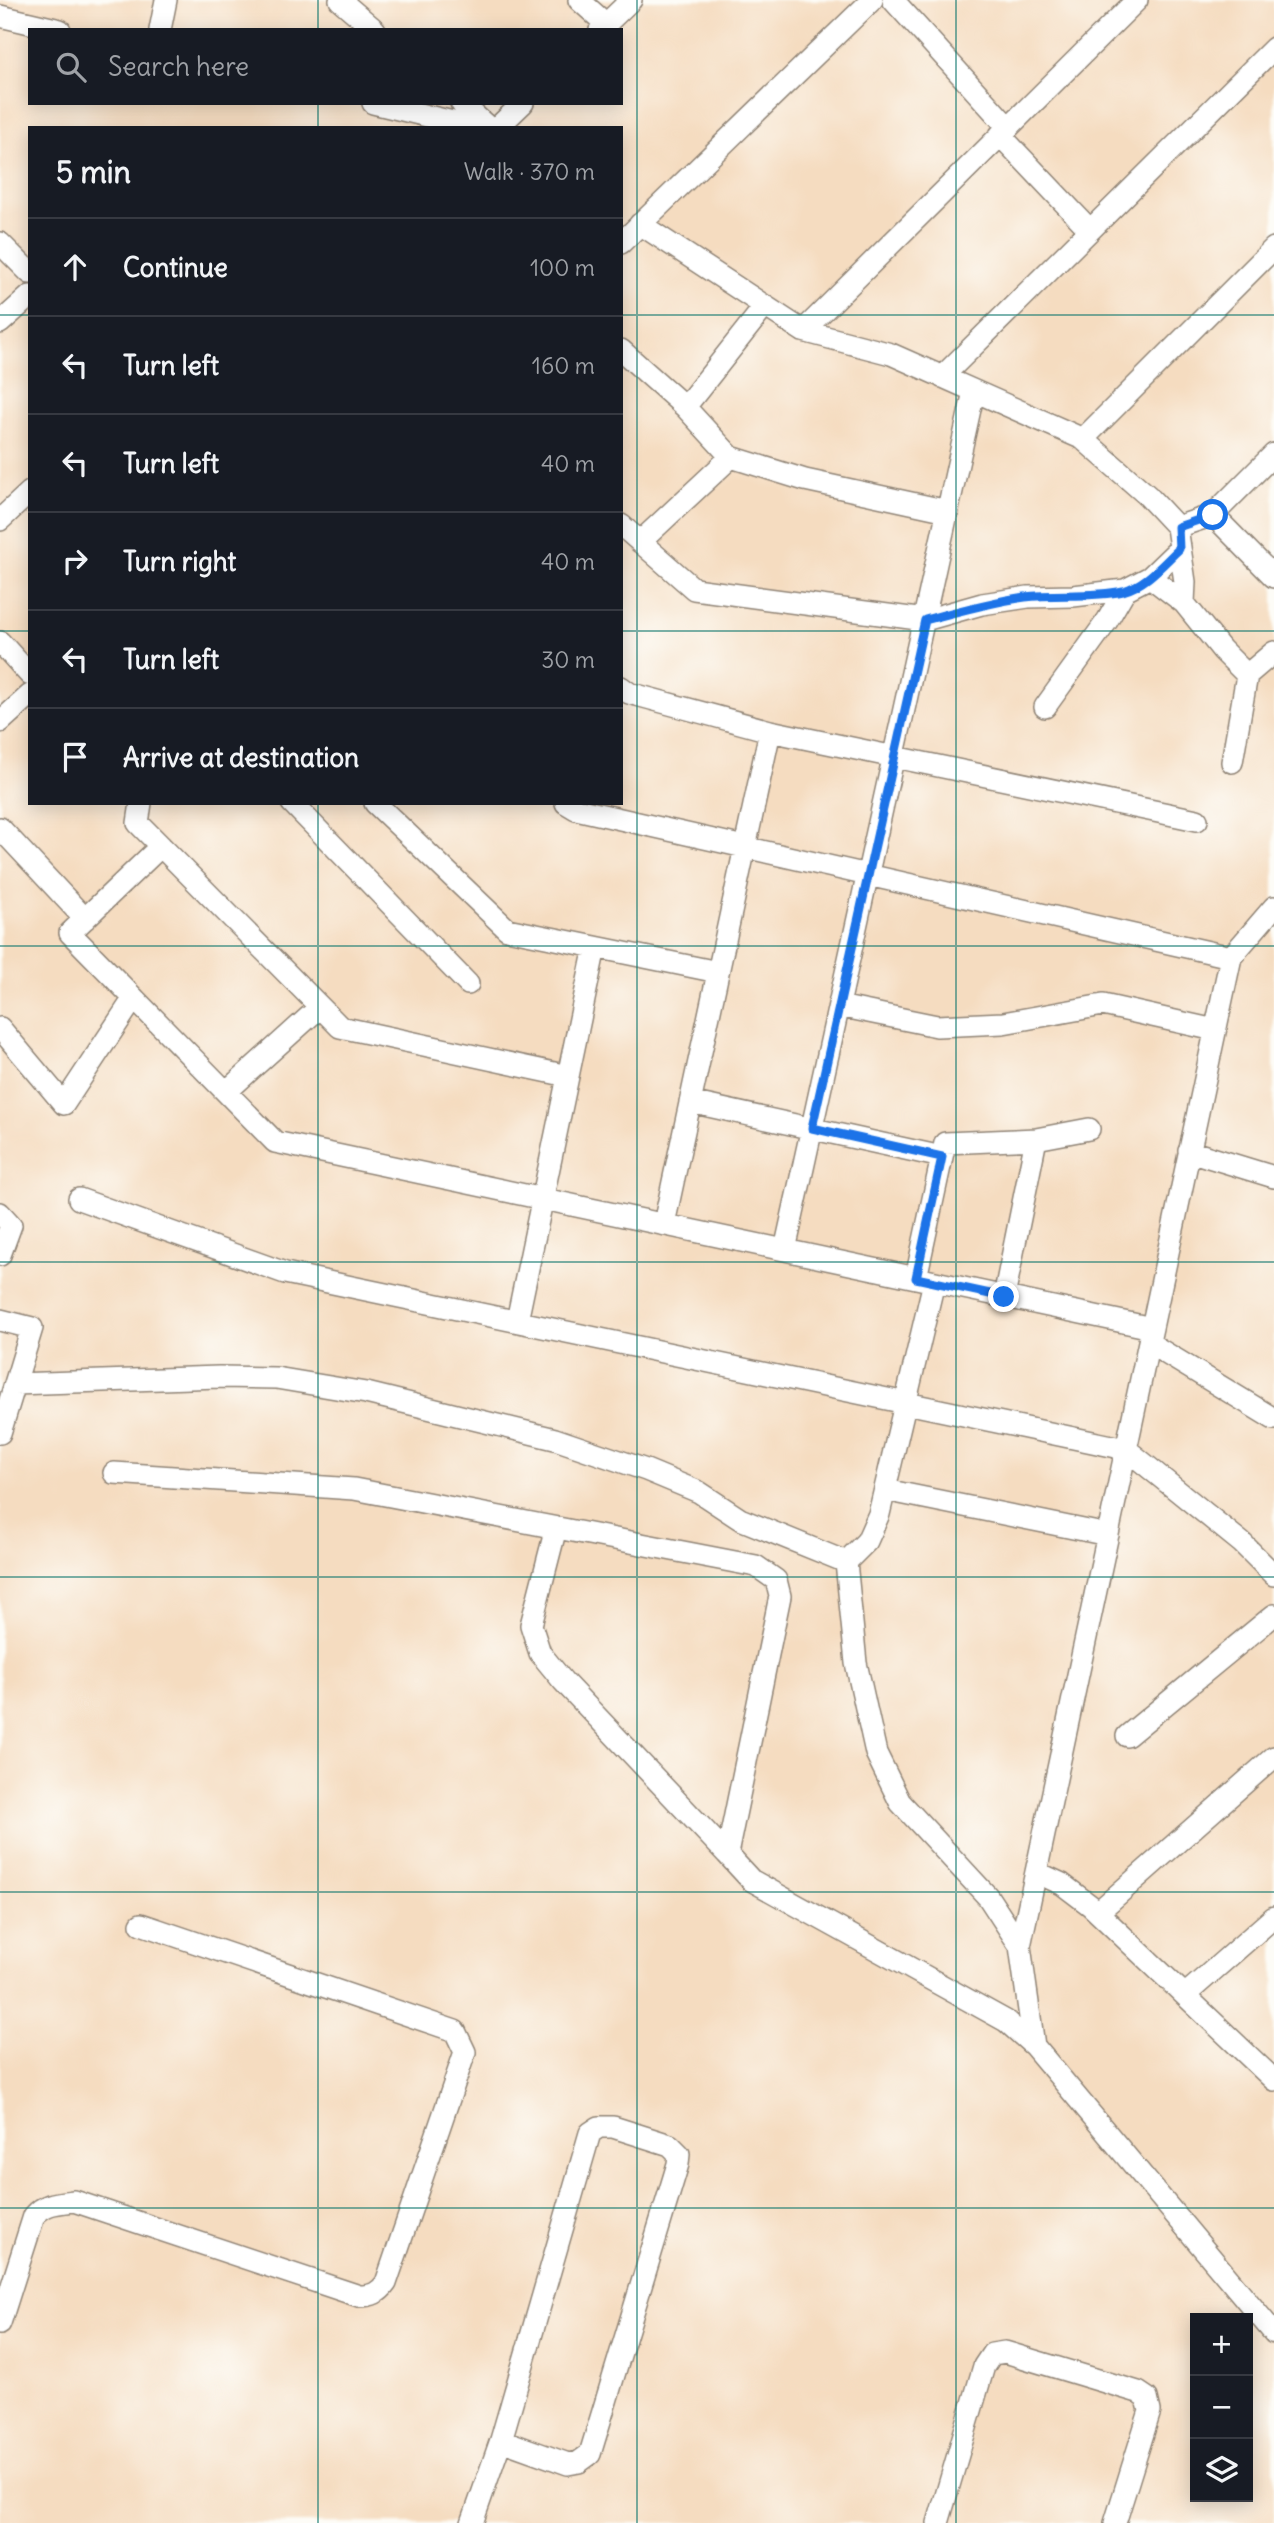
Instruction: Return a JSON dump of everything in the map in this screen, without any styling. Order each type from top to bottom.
[{"type":"street","points":[[160,28],[166,0]]},
{"type":"street","points":[[340,0],[373,28]]},
{"type":"street","points":[[579,0],[603,27],[631,0]]},
{"type":"street","points":[[893,0],[1090,230]]},
{"type":"street","points":[[803,331],[1137,0]]},
{"type":"street","points":[[623,241],[859,4]]},
{"type":"street","points":[[0,16],[51,28]]},
{"type":"street","points":[[942,377],[1274,48]]},
{"type":"street","points":[[381,105],[470,126]]},
{"type":"street","points":[[463,105],[487,126]]},
{"type":"street","points":[[500,126],[521,105]]},
{"type":"street","points":[[640,224],[803,331],[891,354],[1083,439],[1148,496],[1178,527],[1185,582],[1184,603]]},
{"type":"street","points":[[0,243],[28,271]]},
{"type":"street","points":[[1083,439],[1274,248]]},
{"type":"street","points":[[0,323],[28,298]]},
{"type":"street","points":[[685,407],[765,306]]},
{"type":"street","points":[[623,352],[685,407],[731,457],[805,480],[948,511]]},
{"type":"street","points":[[785,1250],[974,391]]},
{"type":"street","points":[[1178,527],[1213,515],[1274,454]]},
{"type":"street","points":[[640,542],[731,457]]},
{"type":"street","points":[[0,520],[28,494]]},
{"type":"street","points":[[1213,515],[1274,577]]},
{"type":"street","points":[[623,527],[694,589],[925,620],[982,604],[1028,597],[1073,596],[1125,590],[1150,577],[1179,549]]},
{"type":"street","points":[[1150,577],[1184,603],[1222,650],[1247,675]]},
{"type":"street","points":[[1045,707],[1107,621],[1125,590]]},
{"type":"street","points":[[0,642],[28,673]]},
{"type":"street","points":[[1232,762],[1247,675],[1274,652]]},
{"type":"street","points":[[623,688],[629,693],[770,731],[1197,820]]},
{"type":"street","points":[[0,722],[28,697]]},
{"type":"street","points":[[664,1224],[770,731]]},
{"type":"street","points":[[141,805],[138,823],[340,1027],[568,1076]]},
{"type":"street","points":[[294,805],[468,984]]},
{"type":"street","points":[[376,805],[508,929],[718,972]]},
{"type":"street","points":[[569,805],[576,809],[745,848],[1231,957]]},
{"type":"street","points":[[0,828],[85,919]]},
{"type":"street","points":[[161,846],[70,933],[275,1142],[1004,1297],[1150,1335],[1274,1419]]},
{"type":"street","points":[[1034,2046],[1020,1947],[1231,957],[1274,907]]},
{"type":"street","points":[[517,1321],[596,947]]},
{"type":"street","points":[[0,1028],[64,1104],[134,998]]},
{"type":"street","points":[[839,1006],[937,1026],[1003,1023],[1103,1006],[1215,1030]]},
{"type":"street","points":[[226,1092],[320,1007]]},
{"type":"street","points":[[690,1102],[942,1157]]},
{"type":"street","points":[[846,1562],[867,1541],[879,1514],[885,1490],[905,1403],[945,1143],[1036,1139],[1089,1129]]},
{"type":"street","points":[[1004,1297],[1036,1139]]},
{"type":"street","points":[[1189,1151],[1274,1177]]},
{"type":"street","points":[[79,1199],[285,1273],[1126,1450],[1242,1543],[1274,1575]]},
{"type":"street","points":[[0,1213],[11,1225],[0,1255]]},
{"type":"street","points":[[0,1320],[32,1328],[0,1433]]},
{"type":"street","points":[[15,1384],[219,1377],[276,1378],[366,1393],[555,1439],[646,1470],[699,1492],[740,1519],[846,1562]]},
{"type":"street","points":[[114,1472],[354,1489],[756,1566],[776,1580],[780,1596],[727,1854]]},
{"type":"street","points":[[885,1490],[1108,1535]]},
{"type":"street","points":[[556,1528],[531,1625],[540,1653],[751,1880],[1006,2021],[1034,2046],[1274,2333]]},
{"type":"street","points":[[846,1562],[856,1663],[876,1752],[900,1802],[988,1897],[1020,1947]]},
{"type":"street","points":[[1127,1736],[1274,1615]]},
{"type":"street","points":[[1098,1912],[1274,1757]]},
{"type":"street","points":[[1036,1872],[1062,1884],[1098,1912],[1274,2080]]},
{"type":"street","points":[[1185,1995],[1274,1917]]},
{"type":"street","points":[[0,2323],[34,2216],[41,2208],[52,2203],[74,2201],[359,2296],[369,2296],[381,2291],[386,2283],[465,2052],[456,2031],[141,1924]]},
{"type":"street","points":[[472,2523],[501,2440],[590,2133],[599,2127],[613,2127],[670,2145],[679,2154],[678,2164],[590,2454],[579,2462],[568,2464],[501,2440]]},
{"type":"street","points":[[939,2523],[984,2366],[992,2354],[1005,2352],[1138,2392],[1147,2398],[1150,2411],[1115,2523]]},
{"type":"route","points":[[1004,1297],[916,1278],[942,1157],[812,1128],[925,620],[982,604],[1028,597],[1073,596],[1125,590],[1150,577],[1179,549],[1178,527],[1213,515]]}]
